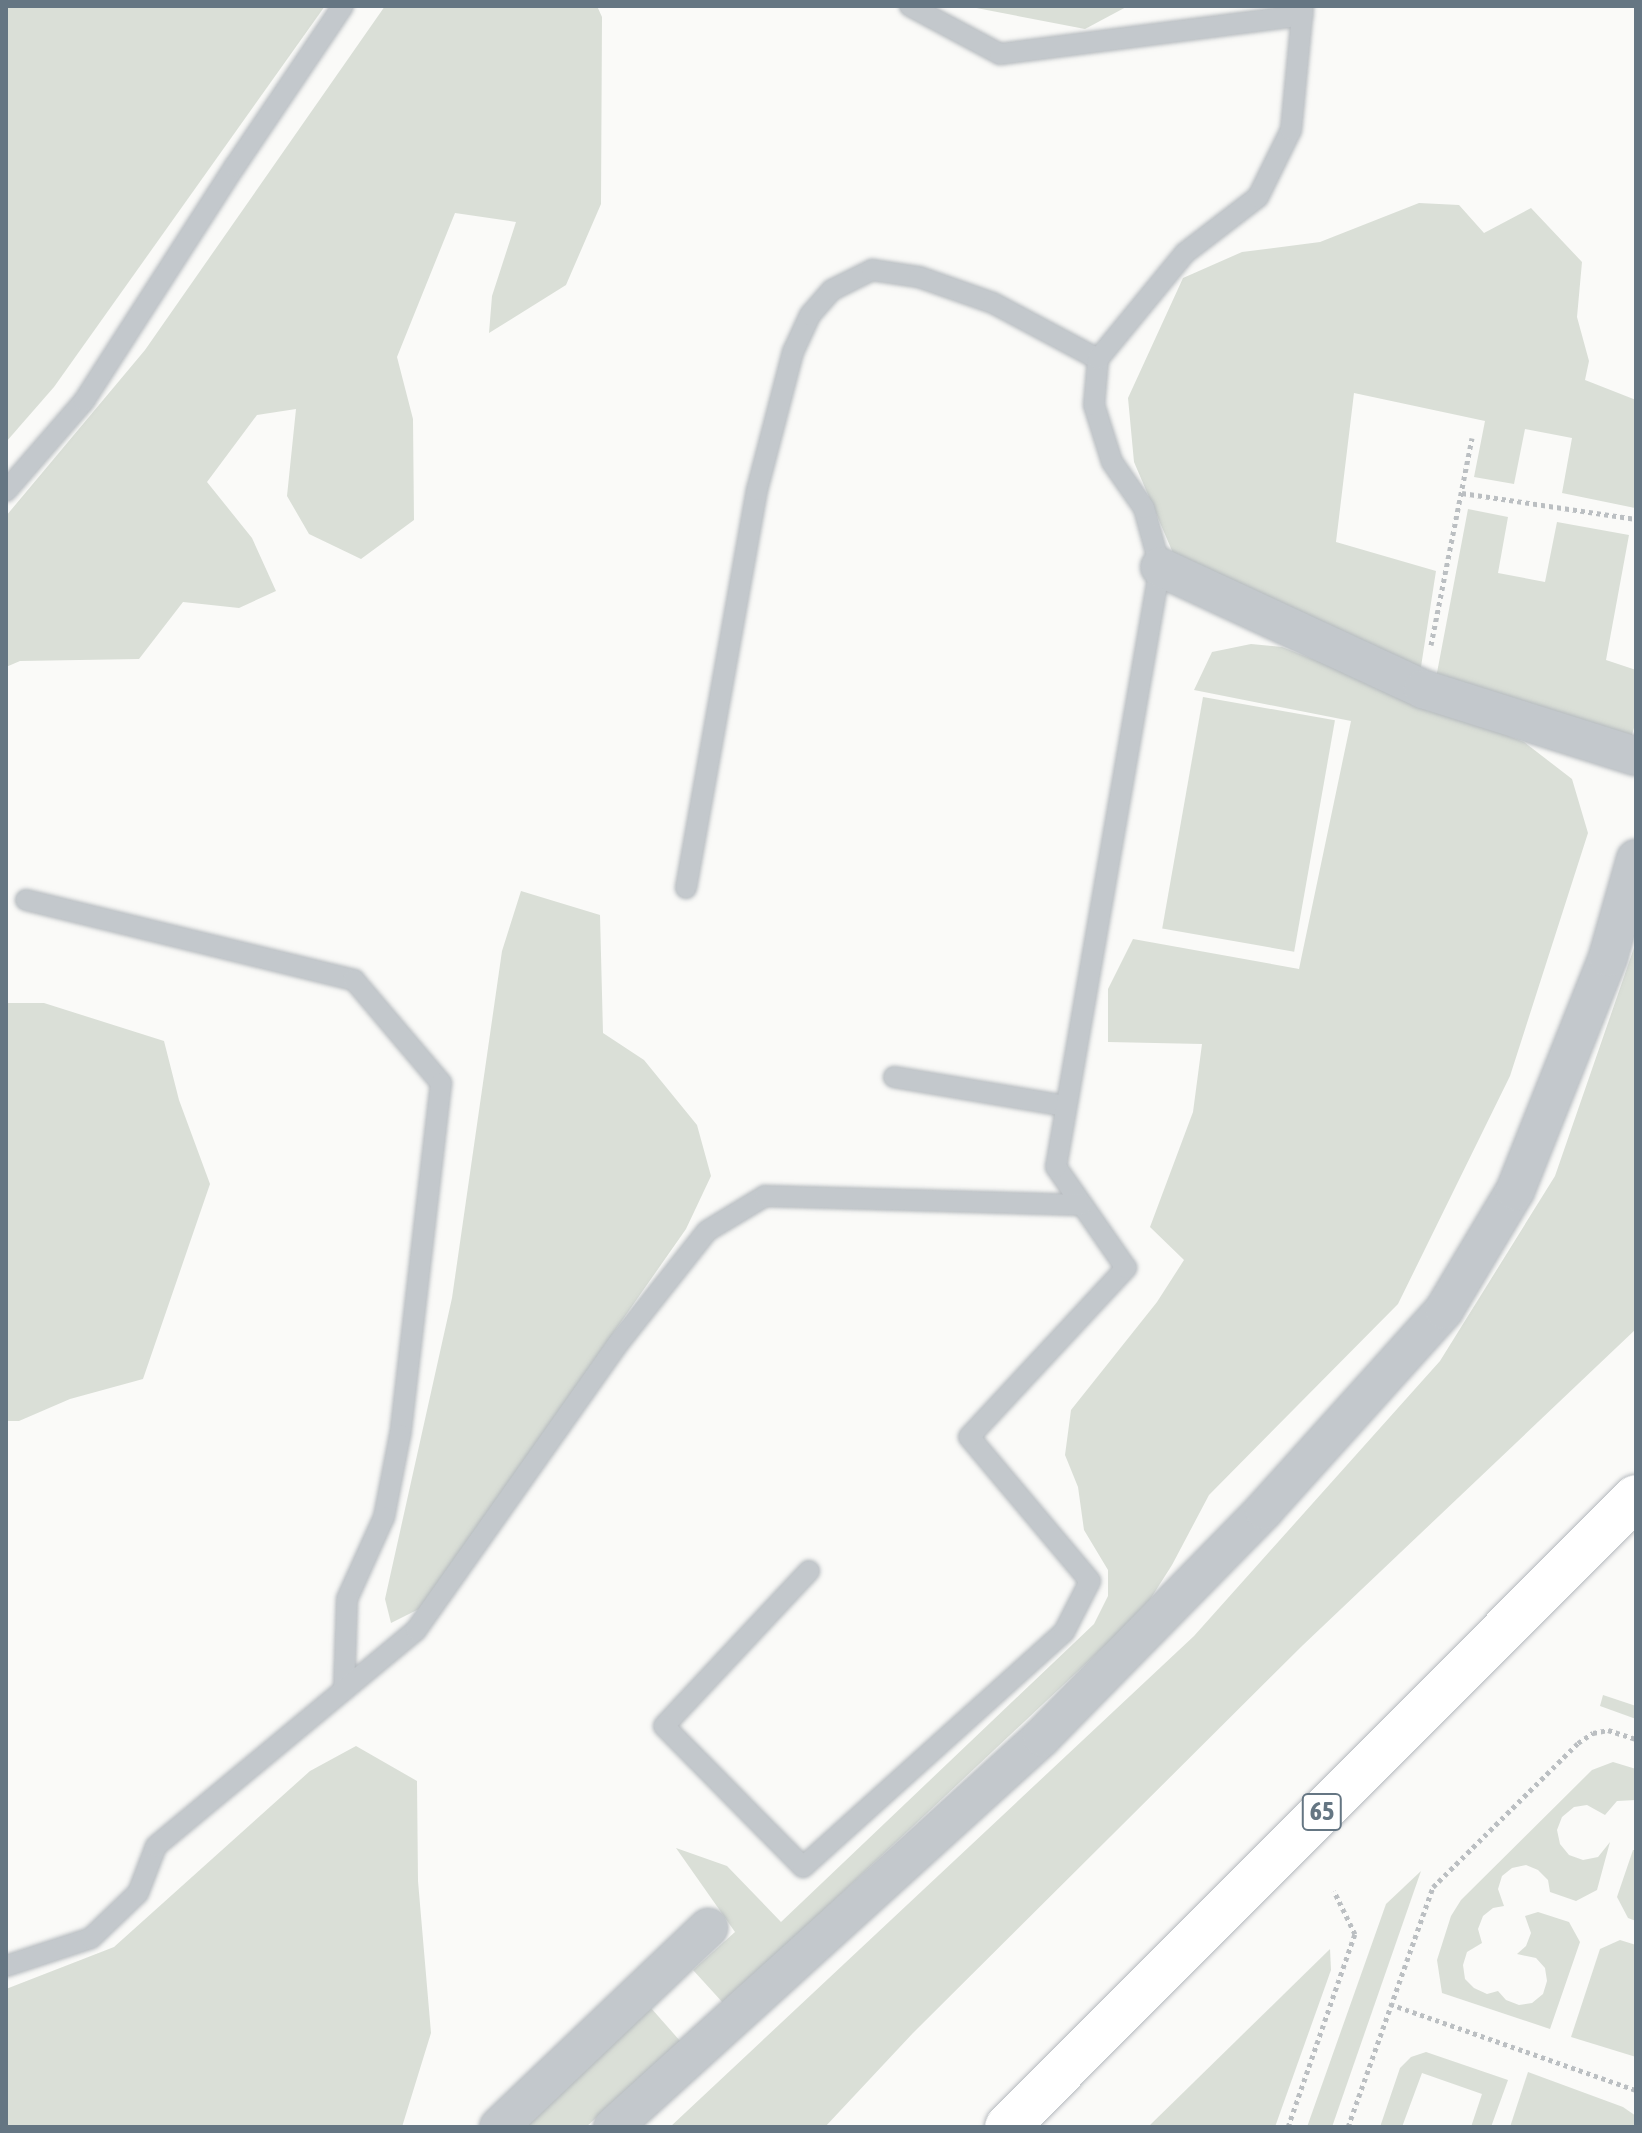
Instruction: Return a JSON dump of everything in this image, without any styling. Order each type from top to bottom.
[{"type":"main road","name":"65","points":[[1007,2127],[1636,1497]]},
{"type":"street","points":[[1160,567],[1423,689],[1636,756]]},
{"type":"street","points":[[613,2127],[1042,1737],[1264,1510],[1444,1310],[1515,1191],[1608,957],[1636,859]]},
{"type":"street","points":[[499,2127],[708,1928]]},
{"type":"lane","points":[[6,491],[84,401],[343,6]]},
{"type":"lane","points":[[809,1571],[664,1726],[803,1867],[1064,1632],[1090,1581],[969,1437],[1126,1268],[1056,1167],[1160,567],[1144,508],[1112,462],[1094,405],[1098,359],[1185,253],[1258,197],[1291,130],[1303,10],[1000,54],[910,6]]},
{"type":"lane","points":[[686,888],[757,490],[793,352],[810,315],[832,290],[872,270],[919,277],[993,303],[1098,359]]},
{"type":"lane","points":[[26,900],[354,980],[441,1083],[400,1435],[384,1517],[347,1599],[344,1690]]},
{"type":"lane","points":[[894,1077],[1066,1106]]},
{"type":"lane","points":[[6,1966],[91,1938],[138,1893],[156,1846],[416,1630],[617,1345],[707,1231],[765,1196],[1082,1205]]},
{"type":"path","points":[[1423,689],[1472,438]]},
{"type":"path","points":[[1462,493],[1636,519]]},
{"type":"path","points":[[1348,2127],[1433,1887],[1578,1743],[1593,1733],[1608,1730],[1636,1739]]},
{"type":"path","points":[[1288,2127],[1355,1934],[1334,1891]]},
{"type":"path","points":[[1390,2004],[1636,2090]]},
{"type":"shaded area","points":[[6,6],[325,6],[54,387],[6,442]]},
{"type":"shaded area","points":[[385,6],[597,6],[602,17],[601,204],[566,285],[489,333],[492,296],[516,222],[455,213],[397,357],[413,419],[414,520],[361,559],[309,534],[287,496],[296,409],[257,415],[207,482],[252,538],[276,591],[239,608],[183,602],[139,659],[20,661],[6,667],[6,516],[145,350]]},
{"type":"shaded area","points":[[966,6],[1128,6],[1085,29]]},
{"type":"shaded area","points":[[1419,203],[1459,205],[1484,233],[1531,208],[1582,262],[1577,317],[1589,361],[1585,380],[1636,400],[1635,508],[1562,493],[1572,438],[1525,429],[1514,484],[1474,477],[1485,421],[1354,393],[1336,542],[1436,571],[1420,673],[1173,553],[1134,462],[1128,398],[1183,278],[1242,252],[1320,242]]},
{"type":"shaded area","points":[[1468,509],[1508,517],[1498,573],[1545,582],[1557,522],[1629,535],[1606,660],[1636,670],[1636,721],[1631,738],[1436,678]]},
{"type":"shaded area","points":[[1251,644],[1282,647],[1524,742],[1572,779],[1588,833],[1510,1076],[1398,1304],[1209,1495],[1172,1565],[1144,1609],[724,2004],[693,1970],[735,1932],[676,1848],[727,1866],[781,1922],[1094,1624],[1108,1596],[1108,1570],[1084,1530],[1078,1487],[1065,1455],[1071,1410],[1157,1302],[1184,1260],[1150,1227],[1193,1112],[1202,1044],[1108,1042],[1108,989],[1133,939],[1299,969],[1351,721],[1194,690],[1212,652]]},
{"type":"shaded area","points":[[1203,697],[1335,720],[1294,952],[1162,928]]},
{"type":"shaded area","points":[[521,891],[600,915],[603,1033],[644,1060],[697,1125],[711,1176],[686,1229],[421,1608],[391,1623],[385,1599],[452,1298],[502,951]]},
{"type":"shaded area","points":[[1636,942],[1636,1329],[1302,1646],[913,2033],[825,2127],[670,2127],[1194,1636],[1440,1361],[1555,1176]]},
{"type":"shaded area","points":[[6,1003],[44,1003],[164,1041],[179,1100],[210,1184],[143,1379],[70,1399],[19,1421],[6,1421]]},
{"type":"shaded area","points":[[1603,1695],[1636,1706],[1636,1719],[1600,1706]]},
{"type":"shaded area","points":[[356,1746],[417,1781],[418,1881],[431,2033],[402,2127],[6,2127],[6,1989],[114,1947],[310,1771]]},
{"type":"shaded area","points":[[1613,1762],[1636,1769],[1636,1800],[1617,1801],[1605,1815],[1587,1805],[1574,1807],[1562,1817],[1557,1830],[1560,1844],[1569,1855],[1583,1860],[1598,1857],[1610,1842],[1597,1890],[1576,1901],[1550,1892],[1548,1880],[1538,1870],[1526,1865],[1512,1868],[1502,1876],[1498,1889],[1504,1906],[1493,1908],[1483,1916],[1478,1929],[1482,1943],[1467,1952],[1463,1965],[1465,1979],[1474,1988],[1487,1994],[1498,1991],[1506,2000],[1519,2005],[1532,2003],[1543,1994],[1547,1981],[1545,1968],[1536,1958],[1517,1954],[1526,1946],[1531,1933],[1525,1916],[1538,1912],[1569,1922],[1580,1942],[1550,2029],[1442,1993],[1437,1960],[1451,1916],[1461,1900],[1592,1770]]},
{"type":"shaded area","points":[[1633,1850],[1636,1850],[1636,1921],[1628,1918],[1617,1897]]},
{"type":"shaded area","points":[[1421,1871],[1332,2127],[1307,2127],[1386,1904]]},
{"type":"shaded area","points":[[1620,1940],[1636,1945],[1636,2057],[1571,2037],[1600,1949]]},
{"type":"shaded area","points":[[1330,1949],[1331,1970],[1275,2127],[1148,2127]]},
{"type":"shaded area","points":[[651,2008],[681,2042],[586,2127],[517,2127]]},
{"type":"shaded area","points":[[1426,2052],[1508,2080],[1491,2127],[1471,2127],[1482,2094],[1422,2073],[1402,2127],[1380,2127],[1400,2068],[1411,2057]]},
{"type":"shaded area","points":[[1528,2072],[1623,2107],[1636,2116],[1636,2127],[1510,2127]]}]
